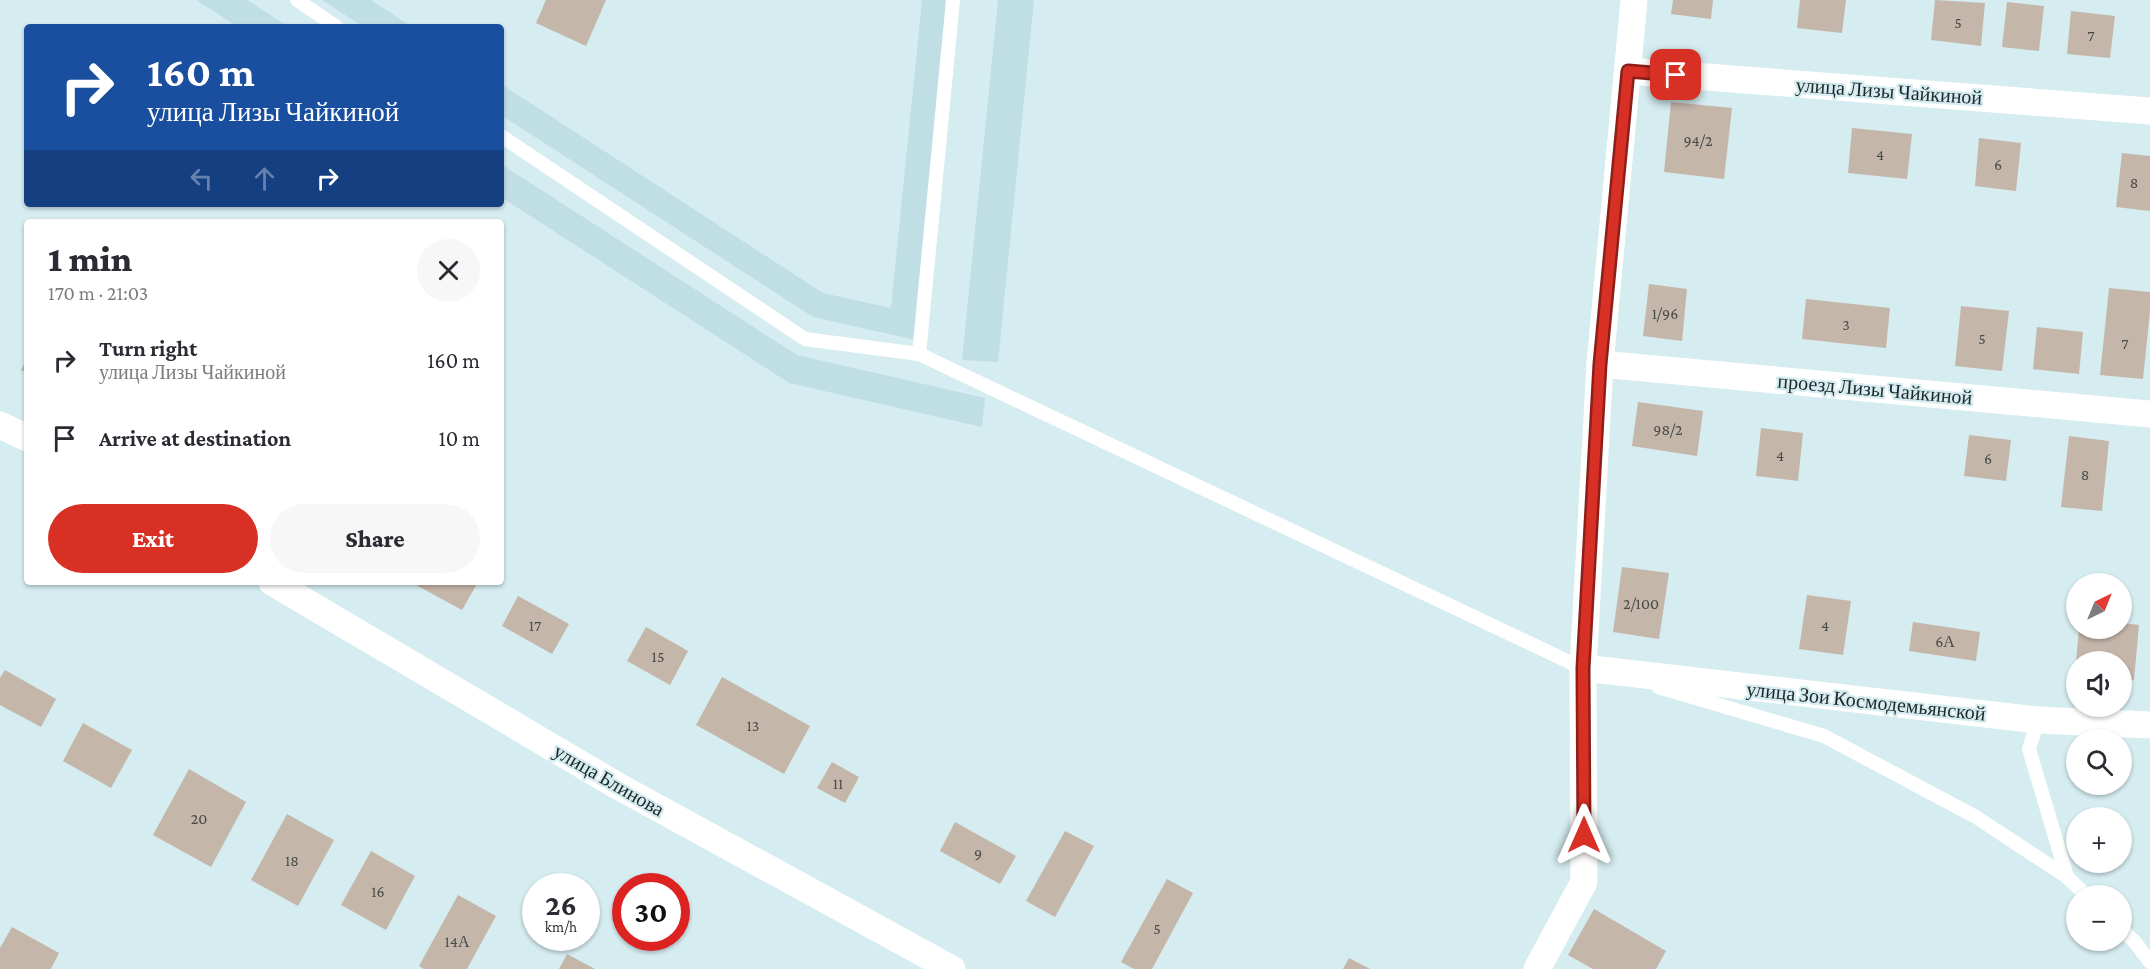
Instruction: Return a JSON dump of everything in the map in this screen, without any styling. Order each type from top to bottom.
[{"type":"street","points":[[1537,969],[1584,882],[1583,668],[1600,364],[1634,0]]},
{"type":"street","name":"улица Лизы Чайкиной","points":[[1628,71],[2150,111]]},
{"type":"street","name":"проезд Лизы Чайкиной","points":[[1600,364],[2150,414]]},
{"type":"street","points":[[0,424],[24,436]]},
{"type":"street","name":"улица Блинова","points":[[277,585],[616,785],[952,969]]},
{"type":"street","name":"улица Зои Космодемьянской","points":[[1583,668],[2038,720],[2150,725]]},
{"type":"lane","points":[[297,0],[333,24]]},
{"type":"lane","points":[[919,354],[953,0]]},
{"type":"lane","points":[[504,138],[805,339],[919,354],[1583,668],[1660,687],[1824,736],[1976,817],[2067,877],[2075,885]]},
{"type":"lane","points":[[2038,720],[2029,749],[2067,877]]},
{"type":"lane","points":[[2132,939],[2150,963]]},
{"type":"shaded area","points":[[196,0],[247,0],[284,24],[233,24]]},
{"type":"shaded area","points":[[322,0],[371,0],[407,24],[359,24]]},
{"type":"shaded area","points":[[922,0],[954,0],[920,341],[813,317],[504,117],[504,86],[823,293],[891,308]]},
{"type":"shaded area","points":[[998,0],[1034,0],[998,362],[962,360]]},
{"type":"shaded area","points":[[504,166],[797,355],[985,398],[982,427],[789,383],[504,199]]},
{"type":"building","points":[[546,0],[606,0],[586,46],[536,23]]},
{"type":"building","points":[[1673,0],[1713,0],[1711,19],[1671,14]]},
{"type":"building","points":[[1800,0],[1846,0],[1842,33],[1797,28]]},
{"type":"building","points":[[1935,0],[1985,3],[1981,46],[1931,40]]},
{"type":"building","points":[[2007,2],[2044,6],[2039,51],[2002,47]]},
{"type":"building","points":[[2071,11],[2115,16],[2110,58],[2067,54]]},
{"type":"building","points":[[1671,102],[1732,108],[1724,179],[1664,172]]},
{"type":"building","points":[[1852,128],[1912,134],[1907,179],[1848,173]]},
{"type":"building","points":[[1979,138],[2021,143],[2016,191],[1975,186]]},
{"type":"building","points":[[2122,153],[2150,156],[2150,211],[2116,207]]},
{"type":"building","points":[[1649,284],[1687,289],[1682,341],[1643,336]]},
{"type":"building","points":[[2109,288],[2150,292],[2143,379],[2100,375]]},
{"type":"building","points":[[1806,299],[1890,308],[1886,348],[1802,339]]},
{"type":"building","points":[[1961,306],[2009,311],[2002,371],[1955,366]]},
{"type":"building","points":[[2037,327],[2083,332],[2079,374],[2033,369]]},
{"type":"building","points":[[1638,402],[1703,411],[1697,456],[1632,446]]},
{"type":"building","points":[[1761,428],[1803,433],[1798,481],[1756,476]]},
{"type":"building","points":[[1969,435],[2011,440],[2006,481],[1964,476]]},
{"type":"building","points":[[2069,436],[2109,441],[2102,511],[2061,507]]},
{"type":"building","points":[[1622,567],[1669,573],[1659,639],[1613,632]]},
{"type":"building","points":[[416,585],[476,585],[462,610]]},
{"type":"building","points":[[1807,595],[1851,601],[1843,655],[1799,649]]},
{"type":"building","points":[[518,596],[569,624],[552,654],[502,626]]},
{"type":"building","points":[[1913,622],[1980,632],[1976,661],[1909,651]]},
{"type":"building","points":[[2132,624],[2139,625],[2134,680],[2132,680],[2132,651],[2077,651],[2078,639],[2132,639]]},
{"type":"building","points":[[646,627],[688,651],[670,685],[627,661]]},
{"type":"building","points":[[5,670],[56,699],[41,727],[0,705],[0,678]]},
{"type":"building","points":[[722,677],[810,726],[784,774],[696,725]]},
{"type":"building","points":[[83,723],[132,750],[111,788],[63,761]]},
{"type":"building","points":[[832,762],[859,777],[845,803],[817,788]]},
{"type":"building","points":[[189,769],[246,802],[211,867],[153,835]]},
{"type":"building","points":[[287,814],[334,840],[298,906],[251,880]]},
{"type":"building","points":[[955,822],[1016,856],[1000,884],[940,851]]},
{"type":"building","points":[[1065,831],[1094,846],[1055,917],[1026,901]]},
{"type":"building","points":[[371,851],[415,876],[386,930],[341,905]]},
{"type":"building","points":[[1167,879],[1193,893],[1152,969],[1134,969],[1121,962]]},
{"type":"building","points":[[458,895],[496,916],[467,969],[424,969],[419,966]]},
{"type":"building","points":[[1594,909],[1666,951],[1656,969],[1593,969],[1568,955]]},
{"type":"building","points":[[12,927],[59,953],[51,969],[0,969],[0,948]]},
{"type":"building","points":[[567,954],[595,969],[559,969]]},
{"type":"building","points":[[1349,958],[1370,969],[1343,969]]},
{"type":"route","points":[[1584,835],[1583,668],[1600,364],[1628,71],[1676,75]]}]
